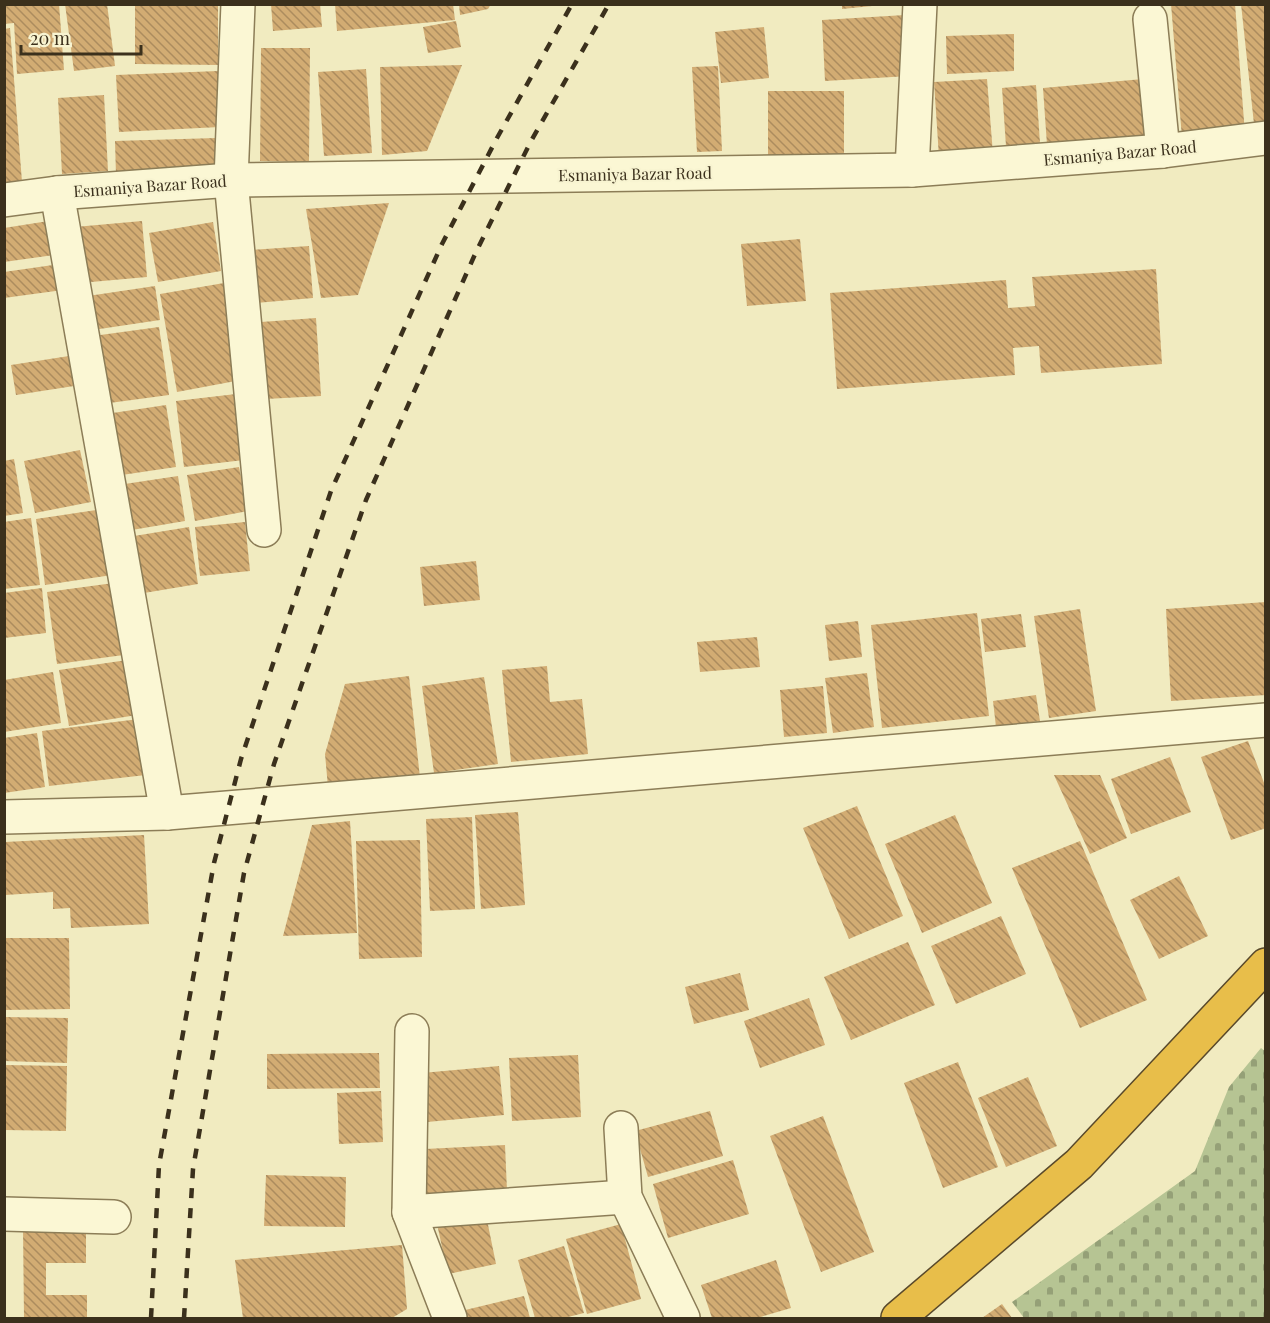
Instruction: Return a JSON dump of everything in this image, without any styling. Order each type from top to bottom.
[{"type":"highway","points":[[898,1318],[1079,1164],[1266,965]]},
{"type":"street","points":[[238,4],[231,180],[264,530]]},
{"type":"street","points":[[912,170],[920,4]]},
{"type":"street","points":[[1150,19],[1163,150]]},
{"type":"street","name":"Esmaniya Bazar Road","points":[[4,200],[57,193],[231,180],[912,170],[1163,150],[1266,138]]},
{"type":"street","points":[[57,193],[167,813]]},
{"type":"street","points":[[4,817],[167,813],[1266,720]]},
{"type":"street","points":[[412,1031],[409,1212],[450,1318]]},
{"type":"street","points":[[621,1128],[625,1197],[683,1318]]},
{"type":"street","points":[[409,1212],[625,1197]]},
{"type":"street","points":[[4,1214],[114,1216]]},
{"type":"green space","points":[[1261,1048],[1266,1052],[1265,1318],[1024,1318],[1012,1302],[1195,1171],[1229,1087]]},
{"type":"building","points":[[4,4],[59,4],[64,70],[17,74],[14,23],[4,24]]},
{"type":"building","points":[[65,4],[107,4],[115,66],[74,71]]},
{"type":"building","points":[[135,4],[218,4],[218,65],[135,64]]},
{"type":"building","points":[[271,4],[320,4],[322,27],[273,31]]},
{"type":"building","points":[[335,4],[453,4],[455,20],[337,31]]},
{"type":"building","points":[[459,4],[491,4],[488,9],[460,15]]},
{"type":"building","points":[[842,4],[872,4],[872,6],[842,9]]},
{"type":"building","points":[[1171,4],[1235,4],[1245,134],[1182,138]]},
{"type":"building","points":[[1241,4],[1266,4],[1266,123],[1254,124]]},
{"type":"building","points":[[905,15],[909,76],[825,81],[822,20]]},
{"type":"building","points":[[456,21],[461,47],[428,53],[423,27]]},
{"type":"building","points":[[764,27],[769,78],[721,83],[715,32]]},
{"type":"building","points":[[10,28],[22,182],[4,183],[4,29]]},
{"type":"building","points":[[1014,34],[1014,71],[947,74],[946,36]]},
{"type":"building","points":[[261,48],[310,48],[309,162],[260,161]]},
{"type":"building","points":[[462,65],[427,151],[382,155],[380,67]]},
{"type":"building","points":[[718,66],[722,151],[697,152],[692,67]]},
{"type":"building","points":[[366,69],[372,153],[324,156],[318,72]]},
{"type":"building","points":[[218,71],[220,127],[119,132],[116,75]]},
{"type":"building","points":[[987,79],[993,154],[939,157],[934,82]]},
{"type":"building","points":[[1143,79],[1148,136],[1047,145],[1043,88]]},
{"type":"building","points":[[1036,85],[1040,143],[1006,146],[1002,88]]},
{"type":"building","points":[[768,91],[844,91],[844,161],[768,161]]},
{"type":"building","points":[[104,95],[108,171],[62,174],[58,98]]},
{"type":"building","points":[[216,138],[217,171],[116,175],[115,141]]},
{"type":"building","points":[[389,203],[358,295],[321,298],[306,209]]},
{"type":"building","points":[[55,220],[61,254],[4,262],[4,228]]},
{"type":"building","points":[[142,221],[147,277],[80,283],[75,227]]},
{"type":"building","points":[[213,222],[221,271],[158,282],[149,233]]},
{"type":"building","points":[[800,239],[806,301],[747,306],[741,244]]},
{"type":"building","points":[[309,246],[313,298],[256,303],[252,250]]},
{"type":"building","points":[[60,264],[63,290],[4,298],[4,272]]},
{"type":"building","points":[[1156,269],[1162,364],[1041,373],[1039,346],[1013,348],[1015,375],[837,389],[830,293],[1006,280],[1008,308],[1035,306],[1032,277]]},
{"type":"building","points":[[224,283],[241,380],[177,392],[160,294]]},
{"type":"building","points":[[155,286],[160,320],[93,330],[88,296]]},
{"type":"building","points":[[316,318],[321,396],[266,399],[261,322]]},
{"type":"building","points":[[159,327],[169,395],[102,404],[93,336]]},
{"type":"building","points":[[69,356],[74,386],[16,395],[11,365]]},
{"type":"building","points":[[236,394],[244,460],[184,467],[176,401]]},
{"type":"building","points":[[166,405],[176,467],[115,476],[106,414]]},
{"type":"building","points":[[80,450],[91,502],[35,513],[24,461]]},
{"type":"building","points":[[14,459],[23,513],[4,516],[4,461]]},
{"type":"building","points":[[239,467],[248,511],[195,521],[187,475]]},
{"type":"building","points":[[178,476],[185,521],[126,531],[118,485]]},
{"type":"building","points":[[103,509],[112,575],[45,585],[36,519]]},
{"type":"building","points":[[31,518],[40,585],[4,589],[4,522]]},
{"type":"building","points":[[245,522],[250,571],[200,576],[195,527]]},
{"type":"building","points":[[189,527],[198,584],[138,594],[128,537]]},
{"type":"building","points":[[476,561],[480,600],[424,606],[420,567]]},
{"type":"building","points":[[121,582],[131,654],[57,664],[47,592]]},
{"type":"building","points":[[42,588],[46,633],[4,638],[4,593]]},
{"type":"building","points":[[1266,602],[1266,695],[1171,701],[1166,609]]},
{"type":"building","points":[[1080,609],[1096,711],[1049,718],[1034,616]]},
{"type":"building","points":[[977,613],[989,716],[882,728],[871,625]]},
{"type":"building","points":[[1021,614],[1026,647],[985,652],[981,619]]},
{"type":"building","points":[[858,621],[862,657],[829,661],[825,625]]},
{"type":"building","points":[[757,637],[760,667],[700,672],[697,642]]},
{"type":"building","points":[[134,659],[143,714],[69,726],[59,670]]},
{"type":"building","points":[[547,666],[550,702],[582,699],[588,754],[511,762],[502,670]]},
{"type":"building","points":[[53,672],[61,723],[4,732],[4,680]]},
{"type":"building","points":[[867,673],[874,727],[833,733],[825,678]]},
{"type":"building","points":[[409,676],[420,778],[328,787],[325,754],[345,684]]},
{"type":"building","points":[[484,677],[498,764],[434,773],[422,686]]},
{"type":"building","points":[[823,686],[827,733],[784,737],[780,690]]},
{"type":"building","points":[[1036,695],[1040,721],[996,727],[993,701]]},
{"type":"building","points":[[139,719],[146,775],[49,786],[42,731]]},
{"type":"building","points":[[37,733],[45,787],[4,793],[4,738]]},
{"type":"building","points":[[1248,741],[1266,788],[1266,828],[1231,840],[1201,757]]},
{"type":"building","points":[[1170,757],[1191,812],[1131,834],[1111,779]]},
{"type":"building","points":[[1054,775],[1100,775],[1127,838],[1090,854]]},
{"type":"building","points":[[857,806],[903,916],[849,939],[803,828]]},
{"type":"building","points":[[518,812],[525,905],[481,909],[475,815]]},
{"type":"building","points":[[955,815],[992,903],[922,933],[885,844]]},
{"type":"building","points":[[472,817],[475,909],[430,911],[426,819]]},
{"type":"building","points":[[350,821],[357,933],[283,936],[312,825]]},
{"type":"building","points":[[144,835],[149,924],[71,928],[70,908],[53,909],[53,892],[5,895],[5,842]]},
{"type":"building","points":[[420,840],[422,957],[359,959],[356,841]]},
{"type":"building","points":[[1080,841],[1147,1000],[1080,1028],[1012,868]]},
{"type":"building","points":[[1179,876],[1208,936],[1159,959],[1130,900]]},
{"type":"building","points":[[1001,916],[1026,974],[956,1004],[931,946]]},
{"type":"building","points":[[4,938],[69,938],[70,1009],[4,1010]]},
{"type":"building","points":[[908,942],[935,1005],[851,1040],[824,977]]},
{"type":"building","points":[[740,973],[749,1010],[694,1024],[685,987]]},
{"type":"building","points":[[809,998],[825,1045],[760,1068],[744,1021]]},
{"type":"building","points":[[4,1017],[68,1018],[67,1063],[4,1061]]},
{"type":"building","points":[[379,1053],[380,1088],[267,1089],[267,1054]]},
{"type":"building","points":[[578,1055],[581,1117],[512,1121],[509,1058]]},
{"type":"building","points":[[958,1062],[998,1167],[943,1188],[904,1083]]},
{"type":"building","points":[[4,1065],[67,1066],[66,1131],[4,1130]]},
{"type":"building","points":[[499,1066],[504,1115],[427,1122],[422,1073]]},
{"type":"building","points":[[1028,1077],[1057,1146],[1006,1167],[978,1098]]},
{"type":"building","points":[[381,1091],[383,1142],[339,1144],[337,1093]]},
{"type":"building","points":[[710,1111],[723,1156],[648,1177],[635,1131]]},
{"type":"building","points":[[823,1116],[874,1252],[821,1272],[770,1136]]},
{"type":"building","points":[[505,1145],[507,1191],[427,1195],[425,1149]]},
{"type":"building","points":[[733,1160],[749,1214],[668,1238],[653,1184]]},
{"type":"building","points":[[266,1175],[346,1177],[345,1227],[264,1226]]},
{"type":"building","points":[[486,1215],[496,1264],[448,1274],[437,1224]]},
{"type":"building","points":[[621,1224],[641,1299],[587,1314],[566,1239]]},
{"type":"building","points":[[86,1226],[86,1263],[46,1263],[46,1295],[87,1295],[87,1318],[24,1318],[23,1227]]},
{"type":"building","points":[[402,1245],[407,1309],[392,1318],[243,1318],[235,1260]]},
{"type":"building","points":[[564,1246],[584,1313],[564,1318],[535,1318],[518,1260]]},
{"type":"building","points":[[776,1260],[791,1308],[757,1318],[712,1318],[701,1285]]},
{"type":"building","points":[[524,1296],[530,1318],[463,1318],[461,1311]]},
{"type":"building","points":[[1002,1304],[1012,1318],[982,1318]]},
{"type":"railway","points":[[151,1318],[159,1165],[214,863],[241,759],[331,491],[442,244],[497,138],[572,4]]},
{"type":"railway","points":[[184,1318],[193,1169],[244,873],[274,764],[366,500],[476,252],[531,141],[609,4]]}]
